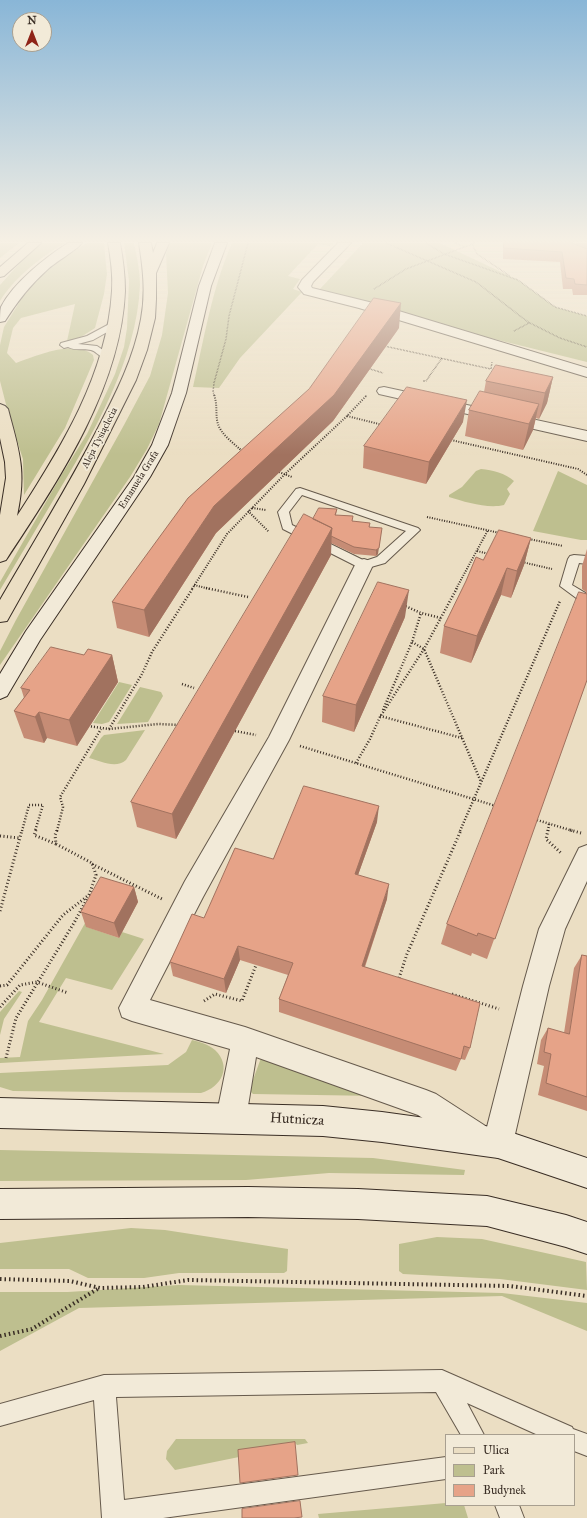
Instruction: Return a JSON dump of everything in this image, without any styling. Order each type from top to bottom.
[{"type":"main road","points":[[0,556],[51,475],[80,422],[96,386],[106,356],[115,324],[116,314]]},
{"type":"main road","name":"Aleja Tysiąclecia","points":[[0,616],[81,475],[122,395],[139,353],[147,314]]},
{"type":"main road","points":[[0,409],[14,470],[14,485],[0,552]]},
{"type":"street","name":"Emanuela Grafa","points":[[0,691],[32,636],[155,456],[170,421],[179,393],[198,314]]},
{"type":"street","points":[[392,314],[587,374]]},
{"type":"street","points":[[378,390],[587,436]]},
{"type":"street","points":[[364,565],[278,740],[183,909],[132,1008],[245,1040],[426,1104],[489,1141],[552,929],[584,863]]},
{"type":"street","points":[[231,1118],[245,1040]]},
{"type":"street","name":"Hutnicza","points":[[8,1110],[323,1121],[382,1127],[489,1141],[587,1173]]},
{"type":"street","points":[[8,1208],[248,1202],[358,1204],[442,1208],[488,1211],[566,1231],[587,1238]]},
{"type":"lane","points":[[106,356],[94,348],[64,345],[90,338],[115,324]]},
{"type":"lane","points":[[300,491],[414,530],[381,560],[364,565],[287,528],[283,512],[300,491]]},
{"type":"lane","points":[[587,560],[574,559],[566,586],[587,600]]},
{"type":"lane","points":[[442,1381],[472,1434]]},
{"type":"lane","points":[[0,1415],[104,1386],[442,1381],[562,1434]]},
{"type":"lane","points":[[104,1386],[113,1515],[445,1468]]},
{"type":"lane","points":[[575,1440],[587,1445]]},
{"type":"lane","points":[[507,1506],[512,1518]]},
{"type":"path","points":[[230,314],[226,339],[214,383],[214,392],[217,402],[218,424],[230,441],[242,450]]},
{"type":"path","points":[[517,314],[529,323],[560,338],[587,347]]},
{"type":"path","points":[[418,380],[426,381],[442,358]]},
{"type":"path","points":[[363,368],[386,374]]},
{"type":"path","points":[[108,729],[142,674],[152,652],[227,534],[285,474],[347,416],[378,390]]},
{"type":"path","points":[[347,416],[387,425]]},
{"type":"path","points":[[448,440],[578,470],[587,476]]},
{"type":"path","points":[[279,472],[293,477]]},
{"type":"path","points":[[248,511],[269,532]]},
{"type":"path","points":[[422,516],[503,533]]},
{"type":"path","points":[[380,717],[424,649],[488,530]]},
{"type":"path","points":[[525,538],[568,547]]},
{"type":"path","points":[[477,551],[492,555]]},
{"type":"path","points":[[516,560],[570,573]]},
{"type":"path","points":[[194,585],[248,597]]},
{"type":"path","points":[[399,978],[407,954],[566,586]]},
{"type":"path","points":[[400,604],[421,613],[441,618]]},
{"type":"path","points":[[356,763],[370,739],[380,717],[412,642],[421,613]]},
{"type":"path","points":[[412,642],[424,649],[481,783]]},
{"type":"path","points":[[182,684],[194,688]]},
{"type":"path","points":[[380,717],[462,738]]},
{"type":"path","points":[[86,725],[101,729],[108,729],[158,724],[184,725]]},
{"type":"path","points":[[56,844],[55,835],[64,807],[60,797],[101,729]]},
{"type":"path","points":[[235,731],[278,740],[496,807]]},
{"type":"path","points":[[0,911],[29,805],[43,806],[34,835],[56,844],[183,909]]},
{"type":"path","points":[[537,820],[587,835]]},
{"type":"path","points":[[549,824],[546,839],[584,863]]},
{"type":"path","points":[[0,836],[19,838]]},
{"type":"path","points":[[6,1058],[16,1018],[74,923],[89,895],[96,875],[92,863]]},
{"type":"path","points":[[0,986],[7,985],[63,915],[89,895]]},
{"type":"path","points":[[203,1002],[215,994],[242,1001],[256,965]]},
{"type":"path","points":[[0,1007],[20,985],[37,982],[68,993]]},
{"type":"path","points":[[452,994],[499,1009]]},
{"type":"path","points":[[0,1279],[70,1281],[100,1288],[143,1287],[196,1280],[510,1286],[587,1296]]},
{"type":"path","points":[[0,1336],[32,1329],[100,1288]]},
{"type":"green space","points":[[12,314],[37,314],[21,318],[13,328],[7,353],[16,363],[55,350],[66,349],[85,350],[93,355],[94,360],[65,428],[24,495],[23,459],[10,420],[0,381],[0,345],[4,327]]},
{"type":"green space","points":[[73,314],[99,314],[95,328],[81,337],[67,341]]},
{"type":"green space","points":[[128,314],[137,314],[131,341],[121,369],[97,423],[83,450],[0,590],[0,582],[62,474],[87,434],[115,374],[124,347]]},
{"type":"green space","points":[[165,314],[190,314],[159,424],[147,449],[130,477],[0,665],[0,651],[16,620],[150,376],[162,335]]},
{"type":"green space","points":[[210,314],[281,314],[240,358],[219,388],[193,387]]},
{"type":"green space","points":[[409,314],[579,314],[587,316],[587,362],[486,337]]},
{"type":"green space","points":[[481,469],[499,472],[514,481],[507,489],[510,494],[504,505],[484,506],[449,497],[449,495],[462,487],[476,471]]},
{"type":"green space","points":[[558,471],[587,485],[587,540],[533,531]]},
{"type":"green space","points":[[119,682],[132,685],[109,722],[102,724],[93,723]]},
{"type":"green space","points":[[140,687],[161,692],[163,696],[148,722],[117,724]]},
{"type":"green space","points":[[145,730],[126,760],[122,763],[108,764],[89,758],[104,735]]},
{"type":"green space","points":[[103,891],[106,892],[87,927],[119,938],[122,932],[144,939],[112,990],[66,978],[39,1022],[164,1054],[0,1063],[0,1058],[20,1057],[28,1021],[42,1000]]},
{"type":"green space","points":[[19,991],[22,992],[4,1019],[0,1035],[0,1012]]},
{"type":"green space","points":[[192,1040],[215,1050],[223,1063],[224,1069],[219,1081],[208,1090],[201,1093],[13,1091],[0,1087],[0,1073],[168,1065],[186,1052]]},
{"type":"green space","points":[[261,1058],[379,1096],[253,1094],[250,1088]]},
{"type":"green space","points":[[0,1150],[373,1158],[465,1170],[464,1175],[329,1173],[246,1180],[0,1181]]},
{"type":"green space","points":[[131,1228],[165,1230],[288,1249],[287,1271],[284,1273],[179,1273],[144,1278],[88,1278],[69,1269],[0,1269],[0,1243]]},
{"type":"green space","points":[[437,1237],[482,1239],[586,1262],[587,1290],[500,1279],[403,1274],[399,1271],[399,1244]]},
{"type":"green space","points":[[179,1285],[502,1293],[587,1303],[587,1331],[502,1296],[79,1308],[0,1351],[0,1292],[68,1292]]},
{"type":"green space","points":[[176,1439],[305,1439],[308,1443],[297,1445],[295,1443],[239,1457],[175,1470],[166,1459],[167,1451]]},
{"type":"green space","points":[[445,1503],[445,1506],[464,1506],[468,1518],[319,1518],[318,1514]]},
{"type":"building","points":[[363,314],[393,314],[334,395],[214,506],[144,610],[112,602],[188,498],[309,389]]},
{"type":"building","points":[[496,365],[553,377],[545,393],[486,381]]},
{"type":"building","points":[[407,387],[467,400],[429,462],[364,446]]},
{"type":"building","points":[[480,391],[539,404],[529,424],[469,410]]},
{"type":"building","points":[[319,508],[337,509],[335,515],[353,516],[352,521],[370,523],[369,527],[382,528],[379,548],[376,550],[354,547],[331,536],[332,528],[313,519]]},
{"type":"building","points":[[304,514],[332,528],[172,814],[131,802]]},
{"type":"building","points":[[499,530],[531,538],[517,571],[507,568],[477,636],[444,626],[476,557],[483,560]]},
{"type":"building","points":[[378,582],[409,590],[356,705],[323,696]]},
{"type":"building","points":[[579,592],[587,594],[587,680],[495,939],[478,933],[477,936],[447,924]]},
{"type":"building","points":[[51,647],[84,655],[88,649],[112,655],[69,720],[39,712],[35,717],[14,711],[30,690],[21,688]]},
{"type":"building","points":[[304,786],[379,806],[355,874],[389,884],[362,966],[480,1003],[470,1048],[464,1046],[461,1059],[279,999],[293,963],[238,946],[224,979],[170,962],[192,914],[204,918],[235,848],[273,859]]},
{"type":"building","points":[[101,877],[134,887],[114,923],[81,912]]},
{"type":"building","points":[[582,955],[587,956],[587,1097],[546,1083],[551,1054],[544,1052],[548,1028],[569,1034]]},
{"type":"building","points":[[295,1442],[298,1475],[240,1483],[238,1450]]},
{"type":"building","points":[[300,1501],[302,1517],[242,1518],[242,1509]]}]
